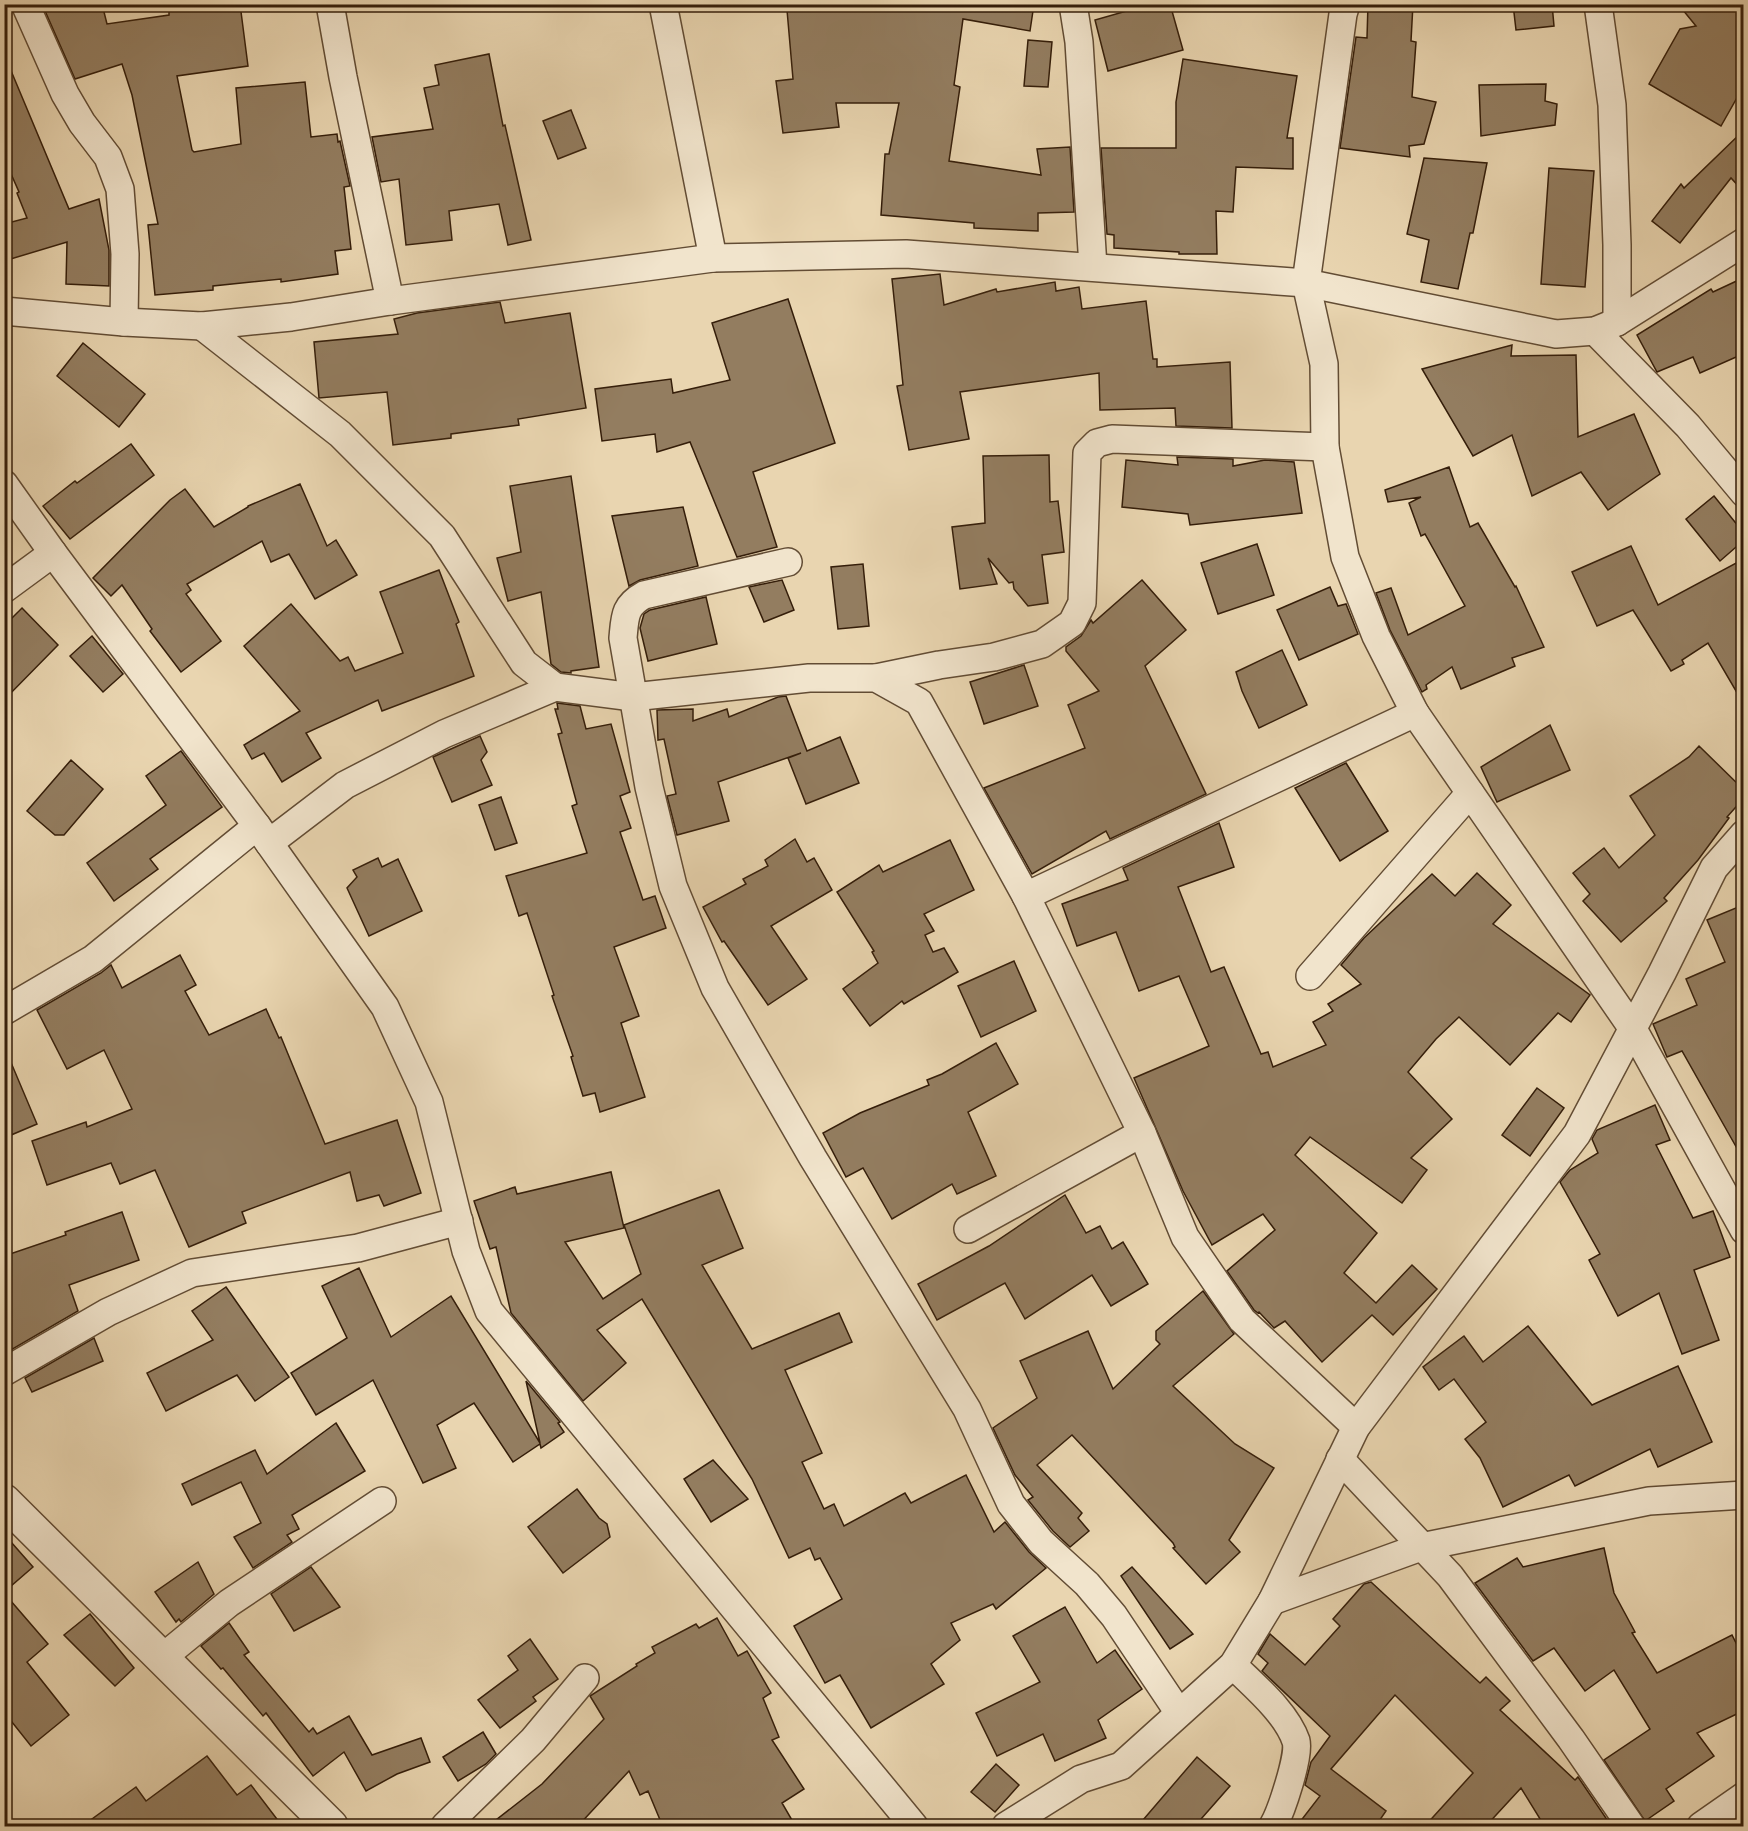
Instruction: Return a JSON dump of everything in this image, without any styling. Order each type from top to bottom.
[{"type":"street","points":[[25,4],[65,94],[82,123],[108,157],[120,189],[125,254],[124,322]]},
{"type":"street","points":[[330,4],[390,301]]},
{"type":"street","points":[[663,4],[713,258]]},
{"type":"street","points":[[1073,4],[1079,42],[1093,267]]},
{"type":"street","points":[[1346,4],[1306,283],[1323,364],[1325,447],[1345,557],[1376,636],[1415,713],[1633,1029],[1743,1230]]},
{"type":"street","points":[[1598,4],[1612,105],[1617,246],[1606,327],[1743,493]]},
{"type":"street","points":[[4,310],[124,322],[202,326],[291,317],[390,301],[713,258],[906,254],[1306,283],[1556,334],[1606,327],[1743,242]]},
{"type":"street","points":[[202,326],[340,434],[442,536],[524,663],[555,687]]},
{"type":"street","points":[[4,1011],[93,959],[263,835],[345,785],[444,734],[555,687],[633,697],[809,678],[876,678],[994,657],[1042,644],[1071,623],[1082,603],[1087,453],[1097,443],[1112,439],[1325,447]]},
{"type":"street","points":[[4,484],[53,554],[263,835],[386,1007],[429,1102],[466,1251],[489,1311],[914,1827]]},
{"type":"street","points":[[4,589],[53,554]]},
{"type":"street","points":[[788,562],[644,595],[632,602],[626,614],[624,638],[633,697],[649,787],[673,886],[715,988],[813,1158],[967,1409],[1011,1504],[1041,1542],[1087,1584],[1114,1616],[1179,1713]]},
{"type":"street","points":[[876,678],[919,702],[1026,896],[1142,1133],[1185,1237],[1242,1320],[1356,1427]]},
{"type":"street","points":[[1026,896],[1415,713]]},
{"type":"street","points":[[1310,976],[1470,793]]},
{"type":"street","points":[[1006,1827],[1080,1779],[1121,1766],[1233,1665],[1272,1601],[1356,1427],[1577,1134],[1714,868],[1743,834]]},
{"type":"street","points":[[968,1229],[1142,1133]]},
{"type":"street","points":[[4,1372],[108,1311],[192,1273],[358,1248],[459,1221]]},
{"type":"street","points":[[1340,1459],[1457,1585],[1571,1739],[1630,1827]]},
{"type":"street","points":[[1272,1601],[1421,1547],[1649,1501],[1743,1495]]},
{"type":"street","points":[[4,1501],[331,1827]]},
{"type":"street","points":[[162,1658],[229,1602],[382,1501]]},
{"type":"street","points":[[1233,1665],[1276,1707],[1296,1742],[1293,1770],[1273,1827]]},
{"type":"street","points":[[445,1827],[533,1740],[585,1678]]},
{"type":"street","points":[[1701,1827],[1743,1796]]},
{"type":"building","points":[[42,4],[102,4],[107,24],[169,15],[169,4],[240,4],[248,66],[177,76],[192,150],[194,152],[241,144],[236,88],[305,82],[311,137],[337,134],[350,186],[344,187],[351,249],[335,251],[338,274],[281,282],[281,279],[213,286],[213,290],[155,295],[148,225],[158,224],[132,95],[122,64],[75,79]]},
{"type":"building","points":[[828,4],[1034,4],[1030,31],[963,19],[954,85],[960,87],[949,161],[1041,175],[1037,149],[1070,147],[1074,212],[1038,213],[1038,231],[974,228],[974,223],[881,215],[885,154],[889,154],[899,103],[836,103],[839,127],[783,133],[776,81],[793,79],[787,10],[827,6]]},
{"type":"building","points":[[1151,4],[1170,4],[1183,50],[1108,71],[1095,20]]},
{"type":"building","points":[[1368,4],[1413,4],[1411,41],[1416,42],[1412,97],[1436,102],[1424,144],[1409,146],[1410,157],[1340,148],[1356,37],[1367,38]]},
{"type":"building","points":[[1513,4],[1552,4],[1554,26],[1516,30]]},
{"type":"building","points":[[1678,4],[1743,4],[1743,87],[1721,126],[1649,84],[1680,29],[1696,26]]},
{"type":"building","points":[[1028,40],[1052,42],[1048,87],[1024,86]]},
{"type":"building","points":[[4,54],[69,209],[99,199],[109,250],[109,286],[66,284],[67,242],[4,261],[4,224],[27,218],[17,193],[19,192],[4,158]]},
{"type":"building","points":[[489,54],[503,126],[505,125],[531,240],[508,245],[499,204],[449,211],[452,240],[406,245],[399,179],[381,182],[372,137],[433,129],[424,88],[439,85],[435,65]]},
{"type":"building","points":[[1183,59],[1297,76],[1287,138],[1293,138],[1293,169],[1236,167],[1233,212],[1216,211],[1217,254],[1179,254],[1179,252],[1114,248],[1114,235],[1107,234],[1101,148],[1176,148],[1176,102]]},
{"type":"building","points":[[1546,84],[1545,101],[1557,104],[1555,125],[1481,136],[1479,85]]},
{"type":"building","points":[[571,110],[586,148],[558,159],[543,121]]},
{"type":"building","points":[[1743,131],[1743,191],[1731,178],[1680,243],[1652,221],[1681,184],[1684,188]]},
{"type":"building","points":[[1424,158],[1487,163],[1473,233],[1470,233],[1458,289],[1421,282],[1429,240],[1407,234]]},
{"type":"building","points":[[1549,168],[1594,171],[1585,287],[1541,284]]},
{"type":"building","points":[[940,274],[944,305],[996,289],[997,292],[1055,282],[1056,291],[1079,287],[1082,309],[1146,301],[1153,359],[1157,359],[1157,367],[1230,362],[1232,428],[1176,426],[1175,408],[1100,410],[1099,373],[960,392],[969,439],[909,450],[897,386],[903,385],[892,279]]},
{"type":"building","points":[[1743,278],[1743,354],[1700,373],[1693,357],[1657,372],[1637,335],[1711,289],[1713,292]]},
{"type":"building","points":[[788,299],[835,443],[753,472],[777,547],[737,557],[690,442],[657,452],[655,434],[602,441],[595,389],[671,379],[673,393],[730,380],[712,323]]},
{"type":"building","points":[[500,302],[505,323],[570,313],[586,408],[518,419],[519,425],[451,434],[451,438],[393,445],[387,392],[319,398],[314,342],[398,334],[394,319],[417,313]]},
{"type":"building","points":[[83,343],[145,394],[119,427],[57,376]]},
{"type":"building","points":[[1512,345],[1511,356],[1576,355],[1578,437],[1634,414],[1660,474],[1608,510],[1581,472],[1532,496],[1512,435],[1473,456],[1422,369]]},
{"type":"building","points":[[131,444],[154,475],[70,539],[43,506],[75,481],[77,483]]},
{"type":"building","points":[[1049,455],[1050,502],[1058,501],[1064,552],[1042,555],[1048,603],[1028,606],[1014,589],[1013,582],[1009,583],[988,558],[997,584],[960,589],[952,527],[985,523],[983,456]]},
{"type":"building","points":[[1177,457],[1233,459],[1233,466],[1265,460],[1294,462],[1302,513],[1190,525],[1188,514],[1122,507],[1126,460],[1178,465]]},
{"type":"building","points":[[1449,467],[1470,527],[1478,523],[1516,586],[1544,647],[1512,658],[1515,666],[1461,689],[1452,667],[1426,685],[1427,689],[1422,692],[1390,630],[1376,593],[1391,588],[1408,635],[1465,606],[1425,534],[1421,536],[1409,503],[1421,497],[1388,502],[1385,490]]},
{"type":"building","points":[[571,476],[599,667],[571,671],[571,673],[561,672],[551,664],[541,592],[508,601],[497,558],[521,552],[510,486]]},
{"type":"building","points":[[300,484],[327,546],[336,540],[357,575],[315,599],[289,554],[271,562],[262,541],[187,584],[191,590],[186,594],[221,641],[181,672],[150,631],[152,629],[122,585],[111,596],[93,578],[170,500],[185,489],[214,527],[248,506]]},
{"type":"building","points":[[1714,496],[1743,532],[1743,541],[1720,561],[1686,519]]},
{"type":"building","points":[[683,507],[698,566],[640,580],[629,586],[612,516]]},
{"type":"building","points":[[1257,544],[1274,595],[1218,614],[1201,563]]},
{"type":"building","points":[[1631,546],[1658,605],[1738,562],[1743,576],[1743,703],[1708,643],[1682,660],[1684,664],[1671,671],[1633,610],[1597,626],[1572,572]]},
{"type":"building","points":[[863,564],[869,626],[838,629],[831,567]]},
{"type":"building","points":[[439,570],[459,622],[456,624],[474,676],[382,711],[378,700],[306,733],[321,758],[282,782],[264,753],[252,759],[244,745],[300,711],[244,646],[291,604],[340,661],[348,657],[355,671],[403,653],[380,592]]},
{"type":"building","points":[[782,580],[794,610],[764,622],[749,587]]},
{"type":"building","points":[[1142,580],[1186,630],[1145,666],[1206,794],[1110,839],[1106,831],[1032,874],[984,788],[1085,748],[1068,705],[1099,691],[1066,651],[1066,647],[1081,636],[1091,620],[1093,623]]},
{"type":"building","points":[[1330,587],[1338,606],[1346,604],[1358,634],[1299,660],[1277,610]]},
{"type":"building","points":[[706,597],[717,644],[648,661],[640,628],[644,614],[650,610]]},
{"type":"building","points":[[22,608],[58,645],[4,700],[4,626]]},
{"type":"building","points":[[92,636],[123,674],[103,692],[70,656]]},
{"type":"building","points":[[1282,650],[1307,705],[1259,728],[1236,672]]},
{"type":"building","points":[[1024,665],[1038,706],[984,724],[970,682]]},
{"type":"building","points":[[786,696],[807,751],[840,737],[859,783],[806,804],[788,758],[801,753],[718,782],[729,821],[677,835],[667,796],[676,794],[664,739],[658,740],[657,710],[693,709],[693,721],[727,709],[729,717],[778,697]]},
{"type":"building","points":[[557,703],[580,706],[586,729],[611,724],[630,792],[620,796],[631,828],[620,832],[643,900],[655,896],[666,928],[614,947],[639,1016],[621,1023],[645,1097],[600,1112],[595,1093],[583,1096],[571,1057],[573,1056],[527,913],[519,916],[506,876],[587,853],[572,806],[577,804],[558,734],[562,733],[555,709],[558,709]]},
{"type":"building","points":[[1550,725],[1570,770],[1497,802],[1481,767]]},
{"type":"building","points":[[480,736],[487,752],[481,760],[492,785],[452,802],[433,757]]},
{"type":"building","points":[[1699,746],[1743,789],[1743,799],[1727,817],[1729,818],[1698,860],[1664,898],[1667,901],[1621,942],[1583,901],[1590,894],[1573,873],[1604,848],[1619,868],[1655,835],[1630,796],[1689,757]]},
{"type":"building","points":[[181,751],[222,807],[150,859],[158,869],[114,901],[87,863],[166,805],[146,776]]},
{"type":"building","points":[[71,760],[103,789],[64,835],[55,835],[27,811]]},
{"type":"building","points":[[1346,763],[1388,831],[1340,861],[1295,788]]},
{"type":"building","points":[[501,797],[517,843],[495,850],[479,805]]},
{"type":"building","points":[[1219,823],[1234,867],[1178,887],[1211,972],[1224,967],[1261,1054],[1268,1052],[1273,1067],[1326,1045],[1313,1022],[1333,1011],[1328,1004],[1361,984],[1341,965],[1364,938],[1432,874],[1455,896],[1477,873],[1511,905],[1493,924],[1590,995],[1571,1022],[1558,1013],[1510,1065],[1459,1017],[1436,1039],[1408,1072],[1452,1119],[1411,1158],[1427,1170],[1402,1203],[1310,1137],[1295,1155],[1377,1233],[1344,1273],[1376,1303],[1412,1265],[1437,1289],[1393,1335],[1372,1315],[1322,1362],[1285,1321],[1274,1328],[1259,1312],[1254,1310],[1227,1271],[1275,1230],[1263,1214],[1212,1245],[1183,1191],[1134,1078],[1209,1046],[1179,976],[1139,991],[1116,932],[1077,946],[1062,904],[1128,880],[1123,868]]},
{"type":"building","points":[[795,839],[807,862],[814,858],[832,890],[771,926],[807,979],[768,1005],[724,941],[722,942],[703,907],[746,884],[743,879],[768,866],[765,860]]},
{"type":"building","points":[[950,840],[974,890],[924,914],[934,931],[925,935],[933,952],[944,948],[958,972],[904,1004],[902,1001],[870,1026],[843,989],[878,963],[872,952],[874,951],[837,892],[879,865],[883,872]]},
{"type":"building","points":[[378,858],[382,867],[398,859],[422,911],[369,936],[347,888],[357,877],[353,870]]},
{"type":"building","points":[[1743,905],[1743,1159],[1682,1051],[1667,1057],[1653,1024],[1697,1005],[1686,979],[1725,962],[1707,920]]},
{"type":"building","points":[[180,955],[196,985],[185,991],[209,1035],[266,1009],[279,1038],[281,1037],[325,1144],[397,1120],[421,1193],[384,1206],[379,1195],[357,1201],[350,1172],[242,1212],[246,1223],[189,1247],[155,1170],[120,1184],[111,1163],[47,1185],[32,1141],[86,1122],[87,1127],[132,1109],[104,1050],[67,1069],[37,1010],[111,965],[122,988]]},
{"type":"building","points":[[1014,961],[1036,1011],[981,1037],[958,986]]},
{"type":"building","points":[[996,1043],[1018,1084],[968,1112],[996,1176],[957,1194],[952,1184],[892,1219],[863,1168],[846,1177],[823,1133],[860,1113],[929,1085],[927,1080],[942,1074]]},
{"type":"building","points":[[4,1046],[37,1124],[4,1138]]},
{"type":"building","points":[[1537,1088],[1564,1108],[1530,1156],[1502,1135]]},
{"type":"building","points":[[1655,1105],[1670,1140],[1656,1145],[1693,1218],[1713,1211],[1730,1257],[1694,1270],[1719,1340],[1682,1354],[1659,1293],[1618,1316],[1589,1260],[1600,1254],[1560,1182],[1570,1170],[1598,1153],[1592,1139],[1597,1130]]},
{"type":"building","points":[[611,1172],[624,1228],[565,1242],[603,1299],[641,1274],[624,1225],[719,1190],[743,1248],[702,1265],[752,1349],[839,1313],[852,1342],[785,1370],[822,1453],[802,1462],[824,1509],[834,1504],[844,1526],[905,1493],[911,1503],[966,1475],[994,1532],[1005,1522],[1029,1552],[1046,1568],[996,1609],[993,1604],[951,1623],[960,1640],[931,1664],[944,1684],[871,1728],[840,1675],[825,1683],[794,1626],[842,1599],[820,1558],[815,1560],[810,1548],[789,1558],[752,1479],[642,1299],[597,1330],[626,1363],[583,1401],[511,1313],[496,1247],[490,1249],[474,1201],[515,1187],[517,1194]]},
{"type":"building","points":[[1065,1195],[1086,1233],[1100,1226],[1112,1249],[1123,1242],[1148,1284],[1111,1306],[1092,1275],[1025,1319],[1005,1283],[937,1320],[918,1284],[989,1246]]},
{"type":"building","points":[[122,1212],[139,1260],[69,1285],[78,1311],[4,1354],[4,1256],[66,1235],[65,1232]]},
{"type":"building","points":[[359,1268],[391,1337],[451,1296],[540,1443],[526,1381],[560,1422],[558,1423],[564,1432],[541,1448],[540,1444],[513,1462],[474,1403],[437,1425],[456,1468],[423,1483],[373,1380],[316,1415],[291,1373],[347,1338],[322,1286]]},
{"type":"building","points":[[226,1287],[289,1377],[255,1401],[237,1375],[166,1411],[147,1373],[213,1340],[192,1311]]},
{"type":"building","points":[[1203,1291],[1234,1334],[1173,1386],[1235,1444],[1274,1468],[1229,1540],[1240,1552],[1206,1584],[1173,1548],[1175,1547],[1173,1543],[1072,1435],[1037,1465],[1082,1513],[1078,1518],[1089,1531],[1070,1547],[1053,1531],[1028,1500],[1033,1497],[1015,1475],[993,1428],[1037,1398],[1020,1361],[1088,1331],[1113,1389],[1160,1344],[1156,1340],[1156,1331]]},
{"type":"building","points":[[1528,1326],[1592,1405],[1678,1366],[1712,1442],[1658,1467],[1650,1449],[1575,1486],[1569,1475],[1503,1507],[1480,1458],[1465,1439],[1486,1422],[1454,1379],[1439,1390],[1423,1367],[1464,1336],[1483,1362]]},
{"type":"building","points":[[94,1338],[103,1361],[32,1392],[25,1378]]},
{"type":"building","points":[[336,1423],[365,1471],[292,1515],[299,1529],[287,1535],[292,1542],[253,1568],[234,1537],[261,1523],[241,1482],[192,1505],[182,1484],[255,1450],[267,1474]]},
{"type":"building","points":[[713,1460],[748,1499],[711,1522],[684,1479]]},
{"type":"building","points":[[577,1489],[599,1518],[607,1524],[610,1537],[563,1573],[528,1527]]},
{"type":"building","points":[[4,1534],[33,1567],[4,1592]]},
{"type":"building","points":[[1604,1548],[1614,1593],[1635,1632],[1632,1633],[1657,1673],[1732,1635],[1743,1657],[1743,1711],[1697,1733],[1714,1756],[1666,1789],[1674,1801],[1645,1821],[1604,1760],[1650,1729],[1614,1670],[1585,1691],[1554,1648],[1533,1661],[1475,1583],[1517,1558],[1523,1567]]},
{"type":"building","points":[[198,1562],[214,1594],[181,1622],[179,1619],[176,1622],[155,1592]]},
{"type":"building","points":[[311,1567],[340,1607],[294,1631],[271,1594]]},
{"type":"building","points":[[1132,1567],[1193,1634],[1170,1649],[1121,1576]]},
{"type":"building","points":[[1371,1582],[1480,1683],[1486,1677],[1510,1701],[1500,1710],[1575,1780],[1578,1777],[1612,1827],[1545,1827],[1521,1788],[1485,1827],[1424,1827],[1473,1773],[1395,1695],[1331,1769],[1386,1811],[1375,1827],[1296,1827],[1320,1796],[1305,1785],[1311,1762],[1330,1736],[1262,1671],[1268,1663],[1258,1654],[1270,1634],[1305,1665],[1340,1626],[1333,1619],[1364,1584]]},
{"type":"building","points":[[4,1593],[48,1644],[27,1662],[69,1715],[31,1746],[4,1712]]},
{"type":"building","points":[[1065,1607],[1097,1663],[1115,1650],[1142,1689],[1098,1720],[1106,1738],[1055,1761],[1043,1734],[997,1756],[976,1713],[1040,1682],[1013,1636]]},
{"type":"building","points":[[90,1614],[134,1668],[115,1686],[64,1635]]},
{"type":"building","points":[[717,1618],[738,1656],[747,1651],[771,1693],[763,1698],[779,1737],[772,1740],[804,1789],[782,1803],[796,1827],[663,1827],[648,1791],[640,1795],[629,1771],[577,1827],[487,1827],[542,1784],[604,1719],[590,1696],[655,1653],[652,1647],[696,1624],[699,1628]]},
{"type":"building","points":[[229,1623],[249,1652],[244,1655],[309,1732],[313,1728],[317,1734],[349,1716],[372,1755],[421,1738],[430,1762],[397,1774],[366,1791],[344,1752],[313,1776],[266,1713],[263,1716],[223,1668],[221,1669],[201,1646]]},
{"type":"building","points":[[530,1639],[558,1679],[533,1697],[536,1701],[500,1728],[478,1700],[518,1670],[508,1656]]},
{"type":"building","points":[[483,1732],[496,1754],[486,1764],[458,1781],[443,1757]]},
{"type":"building","points":[[207,1756],[237,1795],[251,1785],[283,1827],[81,1827],[136,1787],[146,1801]]},
{"type":"building","points":[[1197,1757],[1230,1786],[1194,1827],[1137,1827]]},
{"type":"building","points":[[996,1764],[1019,1785],[995,1812],[971,1792]]}]
